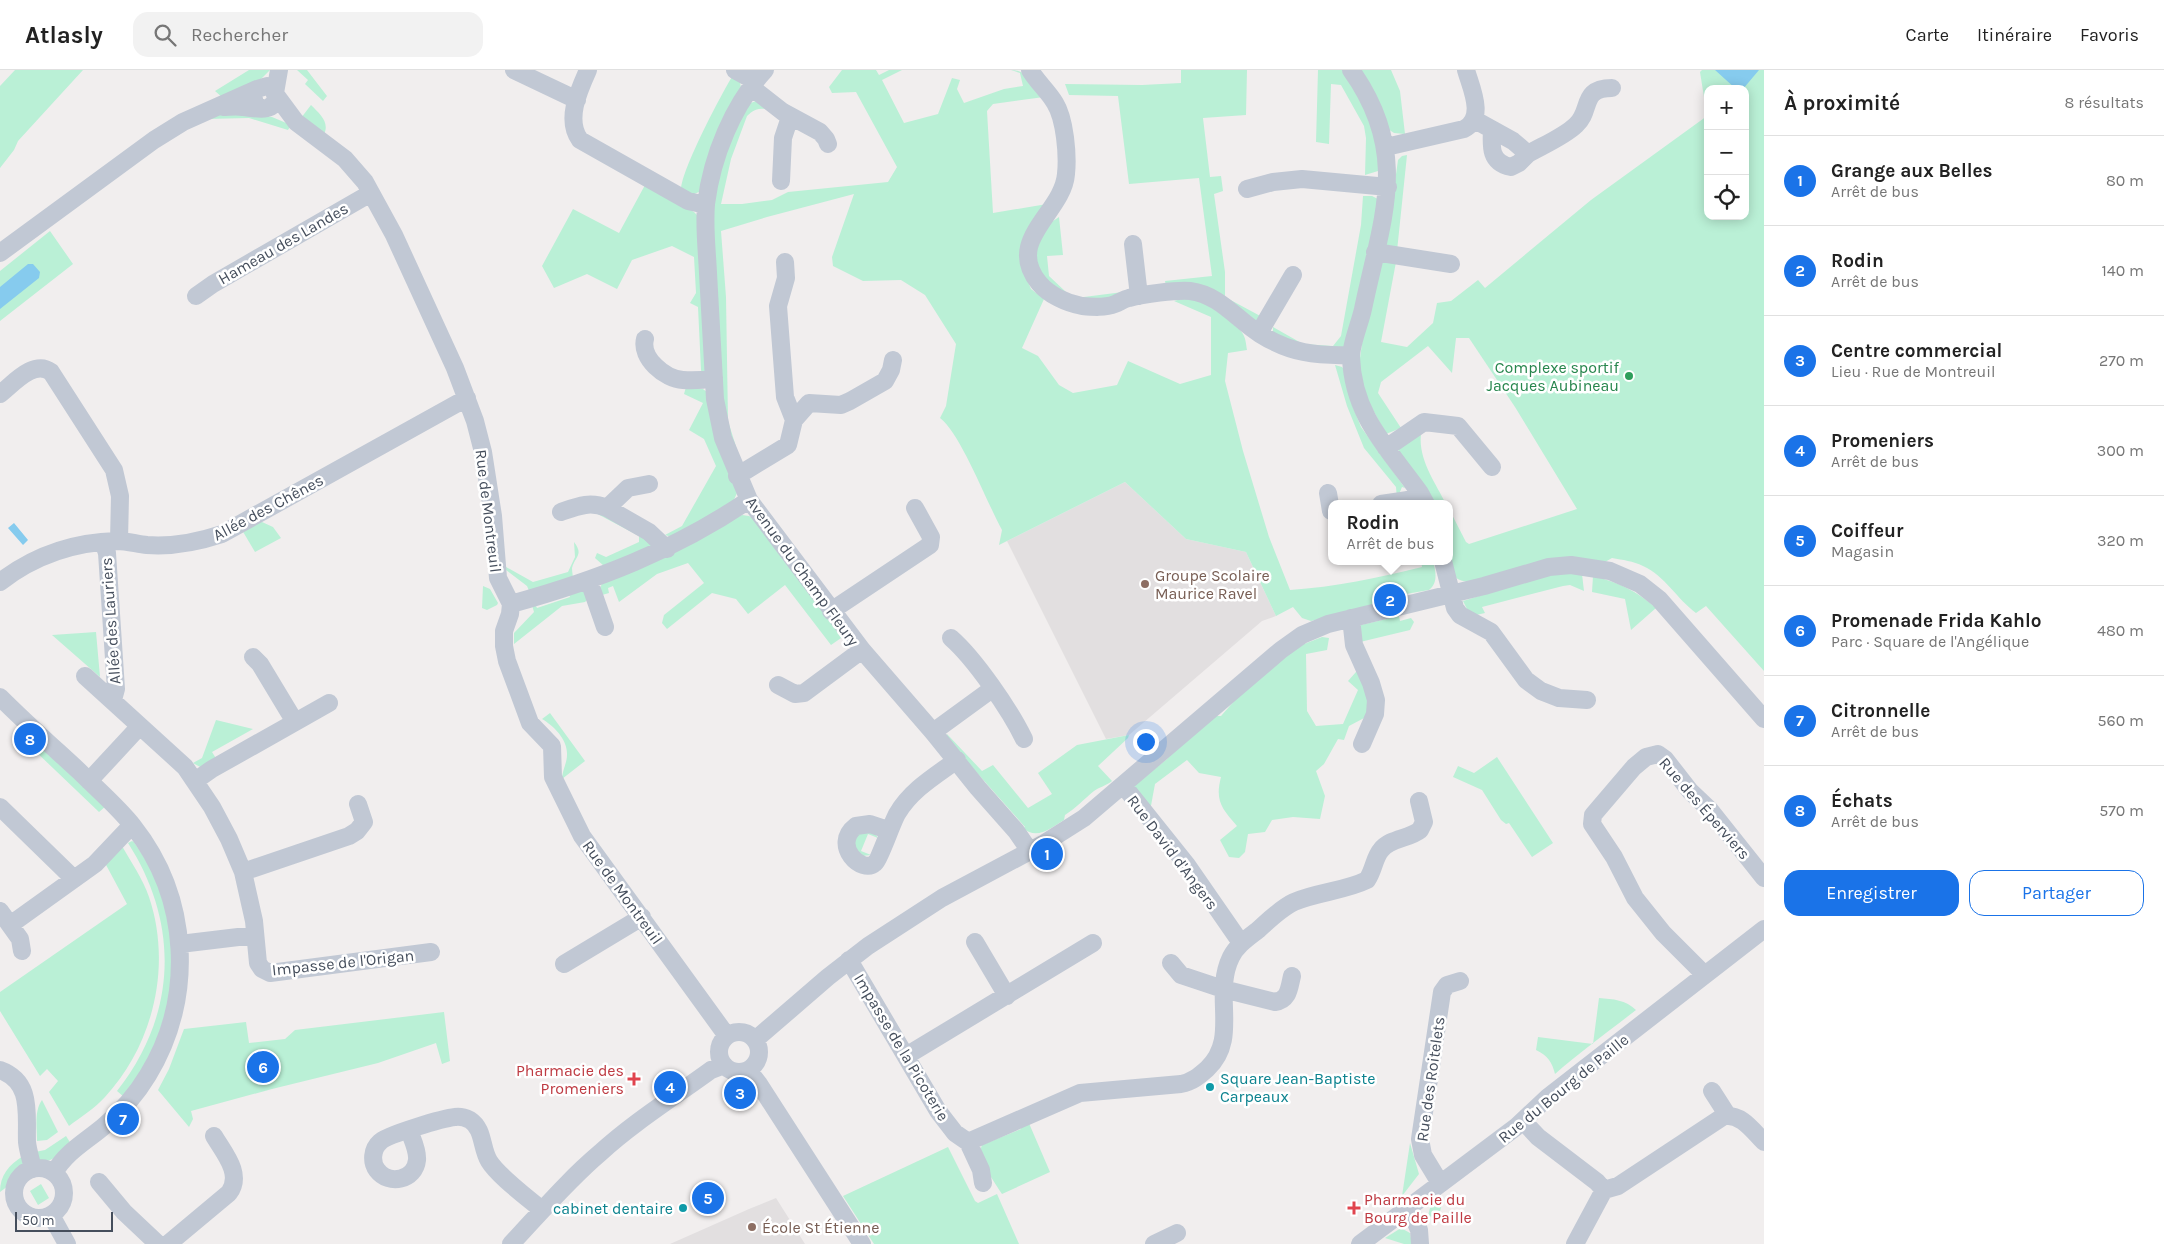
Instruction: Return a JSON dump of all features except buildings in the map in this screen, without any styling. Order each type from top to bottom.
[{"type":"street","points":[[274,70],[253,95],[253,100],[257,106],[263,109],[274,105],[279,70]]},
{"type":"street","points":[[514,70],[577,100]]},
{"type":"street","points":[[588,70],[577,100],[573,124],[576,136],[583,144],[688,201],[706,206]]},
{"type":"street","points":[[735,70],[757,79],[790,117],[820,132],[828,144]]},
{"type":"street","points":[[1030,70],[1060,111],[1067,166],[1062,192],[1031,238],[1029,254],[1032,272],[1042,286],[1050,293],[1079,305],[1109,306],[1139,296],[1189,291],[1205,295],[1229,308],[1259,333],[1302,352],[1318,356],[1351,355]]},
{"type":"street","points":[[1351,70],[1374,108],[1386,148],[1388,187],[1362,317],[1351,355],[1360,401],[1368,423],[1423,498],[1408,500]]},
{"type":"street","points":[[1386,148],[1464,129],[1475,120],[1477,111],[1466,70]]},
{"type":"street","name":"Avenue du Champ Fleury","points":[[757,79],[730,125],[720,148],[711,176],[706,206],[706,243],[714,378],[719,423],[737,476],[749,500],[831,611],[862,650],[934,732],[1030,850]]},
{"type":"street","points":[[0,253],[154,140],[183,122],[258,88],[269,86],[276,94]]},
{"type":"street","points":[[1492,130],[1491,152],[1501,164],[1511,167],[1519,163],[1528,154],[1578,124],[1590,98],[1595,92],[1603,88],[1612,88]]},
{"type":"street","name":"Rue de Montreuil","points":[[276,94],[296,122]]},
{"type":"street","name":"Rue de Montreuil","points":[[220,106],[263,109],[296,122],[345,159],[365,182],[379,205],[430,311],[467,398],[483,452],[493,516],[498,578],[510,604],[510,614],[504,631],[507,661],[530,723],[552,746],[552,770],[555,783],[582,836],[727,1036]]},
{"type":"street","points":[[781,181],[783,138],[790,117]]},
{"type":"street","points":[[1475,120],[1513,141],[1528,154]]},
{"type":"street","points":[[1247,188],[1273,182],[1302,179],[1388,187]]},
{"type":"street","name":"Hameau des Landes","points":[[196,296],[213,284],[371,193]]},
{"type":"street","points":[[1133,244],[1139,296]]},
{"type":"street","points":[[1375,252],[1451,264]]},
{"type":"street","points":[[785,262],[786,278],[778,306],[785,397],[794,420]]},
{"type":"street","points":[[1259,333],[1293,276]]},
{"type":"street","points":[[645,339],[646,355],[654,364],[672,377],[683,380],[714,378]]},
{"type":"street","points":[[737,476],[788,446],[794,420],[808,403],[841,404],[850,402],[885,381],[891,370],[893,360]]},
{"type":"street","name":"Allée des Lauriers","points":[[0,394],[34,368],[44,368],[51,372],[114,470],[120,496],[107,553],[116,688],[113,700]]},
{"type":"street","name":"Allée des Chênes","points":[[0,582],[25,565],[52,552],[79,544],[111,542],[147,545],[180,544],[222,534],[467,398]]},
{"type":"street","points":[[1386,448],[1424,422],[1458,426],[1492,466]]},
{"type":"street","points":[[607,508],[628,488],[649,484]]},
{"type":"street","points":[[1328,493],[1329,500]]},
{"type":"street","points":[[510,604],[589,582],[667,549],[749,500]]},
{"type":"street","points":[[561,512],[589,504],[598,504],[649,532],[667,549]]},
{"type":"street","points":[[831,611],[930,545],[931,537],[915,508]]},
{"type":"street","points":[[1444,565],[1454,608],[1460,615],[1491,632],[1521,674],[1534,687],[1559,698],[1587,700]]},
{"type":"street","points":[[755,1040],[849,960],[942,898],[1084,818],[1292,642],[1312,629],[1451,594],[1549,566],[1583,566],[1620,574],[1640,584],[1658,599],[1764,719]]},
{"type":"street","points":[[589,582],[605,627]]},
{"type":"street","points":[[1351,618],[1354,645],[1372,683],[1376,700],[1376,714],[1362,744]]},
{"type":"street","points":[[951,638],[964,650],[1017,725],[1024,739]]},
{"type":"street","points":[[778,685],[795,694],[804,693],[862,650]]},
{"type":"street","points":[[253,657],[260,664],[294,722]]},
{"type":"street","name":"Allée des Lauriers","points":[[86,676],[185,767],[221,822],[243,872],[254,921],[258,963]]},
{"type":"street","points":[[934,732],[992,689]]},
{"type":"street","points":[[0,697],[89,781],[132,825],[150,852],[166,884],[177,924],[180,944],[178,998],[168,1032],[155,1062],[138,1090],[122,1108],[69,1153],[54,1173]]},
{"type":"street","points":[[195,781],[328,704]]},
{"type":"street","points":[[89,781],[140,727]]},
{"type":"street","name":"Rue des Éperviers","points":[[1704,974],[1663,933],[1635,898],[1614,857],[1593,828],[1593,815],[1634,767],[1646,757],[1658,754],[1665,759],[1690,791],[1710,810],[1764,878]]},
{"type":"street","points":[[888,830],[900,809],[913,792],[957,760]]},
{"type":"street","name":"Rue David d'Angers","points":[[1122,785],[1187,865],[1241,943]]},
{"type":"street","points":[[968,1142],[1080,1093],[1181,1084],[1193,1080],[1214,1061],[1222,1050],[1224,1036],[1222,989],[1227,967],[1241,943],[1292,903],[1367,880],[1378,855],[1385,846],[1420,830],[1424,822],[1419,802]]},
{"type":"street","points":[[243,872],[349,836],[357,831],[364,822],[358,804]]},
{"type":"street","points":[[0,807],[74,879]]},
{"type":"street","points":[[22,951],[21,942],[5,918],[74,879],[95,864],[132,825]]},
{"type":"street","points":[[564,964],[642,918]]},
{"type":"street","name":"Rue du Bourg de Paille","points":[[1360,1244],[1523,1121],[1548,1097],[1764,929]]},
{"type":"street","points":[[180,944],[255,935]]},
{"type":"street","points":[[975,942],[1007,996]]},
{"type":"street","points":[[906,1056],[1093,943]]},
{"type":"street","name":"Impasse de l'Origan","points":[[258,963],[262,969],[270,973],[431,952]]},
{"type":"street","name":"Impasse de la Picoterie","points":[[849,960],[938,1111],[955,1133],[968,1142],[981,1170],[983,1183]]},
{"type":"street","points":[[1171,963],[1181,975],[1222,989],[1279,1002],[1288,995],[1292,976]]},
{"type":"street","name":"Rue des Roitelets","points":[[1440,1183],[1423,1155],[1420,1139],[1442,992],[1447,985],[1460,981]]},
{"type":"street","points":[[743,1032],[755,1040],[759,1050],[758,1058],[748,1070],[735,1071],[724,1065],[720,1058],[719,1050],[727,1036],[743,1032]]},
{"type":"street","points":[[512,1244],[578,1172],[613,1141],[711,1070],[724,1065]]},
{"type":"street","points":[[0,1070],[16,1080],[25,1095],[27,1106],[27,1143],[33,1169]]},
{"type":"street","points":[[748,1070],[862,1244]]},
{"type":"street","points":[[1712,1091],[1728,1116]]},
{"type":"street","points":[[1575,1244],[1604,1190],[1618,1186],[1715,1120],[1728,1116],[1742,1120],[1764,1142]]},
{"type":"street","points":[[410,1130],[457,1117],[469,1119],[479,1130],[485,1152],[492,1165],[542,1210]]},
{"type":"street","points":[[1523,1121],[1538,1138],[1597,1182],[1604,1190]]},
{"type":"street","points":[[168,1244],[229,1193],[234,1185],[233,1170],[214,1136]]},
{"type":"street","points":[[33,1169],[44,1169],[54,1173],[63,1185],[64,1193],[60,1207],[51,1215],[41,1218],[30,1217],[8,1200],[14,1191],[16,1182],[22,1175],[33,1169]]},
{"type":"street","points":[[99,1182],[124,1212],[158,1244]]},
{"type":"street","points":[[1409,1207],[1419,1230],[1420,1244]]},
{"type":"street","points":[[51,1215],[67,1244]]},
{"type":"street","points":[[1154,1244],[1177,1233]]},
{"type":"shaded area","name":"Groupe Scolaire Maurice Ravel","points":[[1125,482],[1186,539],[1246,552],[1276,616],[1262,621],[1129,735],[1106,739],[1007,541]]},
{"type":"shaded area","name":"École St Étienne","points":[[776,1198],[805,1244],[670,1244],[749,1209]]},
{"type":"green space","points":[[15,70],[83,70],[18,141],[14,150],[0,168],[0,86]]},
{"type":"green space","points":[[249,70],[270,70],[261,79],[223,98],[215,91]]},
{"type":"green space","points":[[297,70],[307,70],[327,96],[323,101],[305,84],[308,80]]},
{"type":"green space","points":[[842,70],[876,70],[879,75],[889,70],[902,70],[882,80],[904,123],[938,114],[952,78],[960,80],[957,89],[964,103],[1004,89],[1023,86],[1020,73],[1011,70],[1017,71],[1026,75],[1044,97],[993,104],[987,111],[993,213],[1047,204],[1024,272],[1031,289],[1044,299],[1022,348],[1038,356],[1059,385],[1073,393],[1117,385],[1128,361],[1180,384],[1211,375],[1211,317],[1174,301],[1190,299],[1213,308],[1243,334],[1245,340],[1247,350],[1228,353],[1225,381],[1243,451],[1269,537],[1290,590],[1340,584],[1389,575],[1422,567],[1422,565],[1434,565],[1436,577],[1432,587],[1429,590],[1383,598],[1381,605],[1311,621],[1302,618],[1293,607],[1276,616],[1246,552],[1186,539],[1125,482],[999,545],[1002,530],[965,453],[948,426],[940,418],[946,406],[956,344],[925,295],[901,280],[863,281],[833,266],[832,257],[854,194],[721,231],[726,297],[728,421],[738,453],[724,426],[712,209],[722,157],[748,104],[756,101],[769,109],[757,110],[747,116],[731,159],[721,204],[742,204],[772,200],[788,192],[888,182],[897,167],[856,92],[832,93],[829,87]]},
{"type":"green space","points":[[1181,70],[1247,70],[1246,115],[1203,118],[1210,177],[1221,176],[1223,191],[1214,194],[1225,272],[1225,297],[1166,286],[1165,281],[1212,276],[1199,178],[1129,184],[1118,96],[1069,95],[1065,84],[1142,85],[1181,83]]},
{"type":"green space","points":[[1318,70],[1345,70],[1380,138],[1378,171],[1365,175],[1366,138],[1364,126],[1341,85],[1331,84],[1329,144],[1316,142]]},
{"type":"green space","points":[[1357,70],[1391,70],[1400,91],[1405,134],[1394,133],[1388,129]]},
{"type":"green space","name":"Complexe sportif Jacques Aubineau","points":[[1702,70],[1764,70],[1764,671],[1706,606],[1696,613],[1651,570],[1635,563],[1612,558],[1605,562],[1469,582],[1456,578],[1451,565],[1453,565],[1453,517],[1466,542],[1469,544],[1577,509],[1515,407],[1469,338],[1456,338],[1452,373],[1428,346],[1381,382],[1378,393],[1401,428],[1386,434],[1360,386],[1360,358],[1365,322],[1380,260],[1396,262],[1381,342],[1407,347],[1433,323],[1437,303],[1451,301],[1478,280],[1485,288],[1591,200],[1704,118],[1704,220],[1749,220],[1749,85],[1704,85],[1704,97],[1700,72]]},
{"type":"green space","points":[[733,75],[740,82],[741,88],[701,191],[692,195],[681,191],[682,181],[694,151]]},
{"type":"green space","points":[[311,105],[321,115],[325,123],[326,127],[323,136],[301,118]]},
{"type":"green space","points":[[229,111],[272,117],[291,125],[288,130],[249,118],[206,119]]},
{"type":"green space","points":[[1407,155],[1397,251],[1386,246],[1398,160],[1402,156]]},
{"type":"green space","points":[[645,185],[694,212],[699,217],[709,372],[702,373],[701,370],[698,307],[690,303],[696,293],[694,257],[672,246],[632,260],[617,289],[587,274],[554,288],[542,266],[573,209],[619,233]]},
{"type":"green space","points":[[1363,196],[1372,196],[1378,199],[1379,209],[1345,347],[1303,347],[1273,333],[1273,327],[1303,344],[1333,346],[1341,336],[1361,225]]},
{"type":"green space","points":[[1059,217],[1063,255],[1047,256],[1049,276],[1067,293],[1076,298],[1123,292],[1124,294],[1110,299],[1094,301],[1077,299],[1062,294],[1048,286],[1038,276],[1033,262],[1035,243],[1047,222],[1050,223]]},
{"type":"green space","points":[[50,231],[73,264],[0,321],[0,271]]},
{"type":"green space","points":[[1225,297],[1264,318],[1260,322],[1255,320]]},
{"type":"green space","points":[[1335,365],[1342,367],[1345,371],[1353,407],[1361,427],[1405,488],[1402,487],[1397,499],[1396,487],[1364,448],[1347,406]]},
{"type":"green space","points":[[686,387],[703,389],[708,393],[737,493],[732,504],[672,537],[665,535],[682,526],[716,466],[704,439],[689,430],[703,403],[684,394]]},
{"type":"green space","points":[[1421,434],[1422,452],[1425,461],[1444,500],[1429,500],[1397,448]]},
{"type":"green space","points":[[590,510],[632,525],[652,546],[604,566],[595,558],[597,553],[606,557],[639,542],[639,536]]},
{"type":"green space","points":[[742,515],[756,520],[844,636],[831,645],[785,585],[748,614],[736,599],[712,593],[667,629],[662,623],[664,615],[704,583],[688,563],[657,574],[619,602],[613,586],[608,588],[609,593],[602,595],[600,589],[602,583]]},
{"type":"green space","points":[[262,522],[273,527],[281,538],[255,552],[242,530],[255,523]]},
{"type":"green space","points":[[574,542],[579,553],[572,568],[573,580],[530,593],[527,586],[506,570],[506,567],[533,582],[568,572],[575,557]]},
{"type":"green space","points":[[1549,574],[1582,574],[1584,591],[1570,585],[1563,586],[1482,607],[1485,613],[1476,615],[1469,613],[1463,601]]},
{"type":"green space","points":[[1593,576],[1627,588],[1656,608],[1631,630],[1625,599],[1592,592]]},
{"type":"green space","points":[[483,586],[490,589],[498,603],[487,610],[482,608]]},
{"type":"green space","points":[[581,590],[585,592],[588,599],[585,602],[562,606],[514,644],[514,633],[534,612],[532,605],[535,604],[537,608],[570,597],[569,594]]},
{"type":"green space","points":[[1399,616],[1400,621],[1411,618],[1414,622],[1410,630],[1360,642],[1359,628],[1361,625]]},
{"type":"green space","points":[[96,632],[100,677],[52,635]]},
{"type":"green space","points":[[1322,637],[1329,638],[1327,650],[1306,654],[1307,711],[1316,726],[1343,724],[1358,690],[1348,681],[1356,672],[1359,672],[1372,693],[1366,717],[1349,726],[1344,740],[1338,739],[1324,764],[1316,771],[1325,796],[1320,819],[1293,817],[1272,820],[1265,832],[1248,834],[1245,852],[1239,858],[1229,857],[1220,840],[1237,826],[1223,809],[1219,798],[1221,777],[1199,773],[1187,760],[1155,784],[1150,811],[1130,789],[1167,759],[1180,744],[1213,716],[1221,716],[1243,691],[1299,646]]},
{"type":"green space","points":[[550,713],[585,761],[562,779],[567,749],[559,734],[542,719]]},
{"type":"green space","points":[[216,720],[253,729],[212,752],[217,760],[202,768],[193,763],[202,758]]},
{"type":"green space","points":[[947,734],[982,771],[993,765],[1028,808],[1052,794],[1038,773],[1077,745],[1129,735],[1098,766],[1112,781],[1094,791],[1065,815],[1064,820],[1049,829],[1034,833],[1028,832],[1023,828],[1025,827],[954,747],[946,736]]},
{"type":"green space","points":[[38,742],[106,806],[99,812],[32,748]]},
{"type":"green space","points":[[1497,757],[1553,843],[1532,857],[1509,823],[1506,824],[1501,820],[1482,790],[1453,777],[1458,766],[1474,773]]},
{"type":"green space","points":[[867,830],[875,833],[878,838],[868,834],[861,851],[871,855],[862,856],[855,853],[854,835]]},
{"type":"green space","points":[[132,841],[155,874],[172,932],[172,992],[153,1053],[124,1097],[117,1091],[137,1062],[151,1032],[161,1000],[164,969],[163,937],[157,905],[145,874],[128,843]]},
{"type":"green space","points":[[122,846],[146,890],[156,923],[159,949],[154,1003],[147,1028],[136,1053],[122,1076],[101,1101],[69,1126],[49,1092],[58,1081],[47,1069],[40,1076],[0,1011],[0,992],[127,904],[105,863]]},
{"type":"green space","points":[[1599,998],[1624,1002],[1636,1010],[1626,1018],[1593,1043]]},
{"type":"green space","points":[[444,1012],[450,1061],[442,1064],[436,1043],[378,1063],[191,1111],[193,1119],[189,1127],[158,1090],[169,1069],[184,1029],[246,1022],[249,1043],[285,1039],[295,1030]]},
{"type":"green space","points":[[1538,1037],[1592,1044],[1555,1074],[1549,1060],[1536,1050]]},
{"type":"green space","points":[[42,1100],[58,1132],[47,1140],[37,1141],[37,1114]]},
{"type":"green space","points":[[1028,1121],[1050,1172],[1002,1194],[984,1163],[981,1150],[982,1145],[1021,1129],[1020,1125]]},
{"type":"green space","points":[[66,1136],[71,1144],[55,1158],[41,1161],[36,1158],[35,1152],[45,1150]]},
{"type":"green space","points":[[1410,1143],[1419,1174],[1402,1196]]},
{"type":"green space","points":[[948,1147],[975,1201],[978,1203],[997,1194],[1019,1244],[874,1244],[843,1196]]},
{"type":"green space","points":[[23,1156],[23,1165],[12,1175],[8,1186],[0,1192],[0,1186],[6,1171]]},
{"type":"green space","points":[[41,1184],[49,1198],[38,1205],[30,1191]]},
{"type":"green space","points":[[1438,1199],[1443,1201],[1438,1218],[1428,1216],[1430,1208]]},
{"type":"green space","points":[[1401,1228],[1410,1233],[1412,1244],[1404,1244],[1385,1238]]},
{"type":"water","points":[[1715,70],[1759,70],[1746,85],[1732,85]]},
{"type":"water","points":[[28,264],[33,264],[40,272],[39,278],[0,309],[0,287]]},
{"type":"water","points":[[14,523],[28,540],[23,545],[8,528]]},
{"type":"place","name":"Complexe sportif Jacques Aubineau","points":[[1629,376]]},
{"type":"place","name":"Groupe Scolaire Maurice Ravel","points":[[1145,584]]},
{"type":"place","name":"Rodin","points":[[1390,600]]},
{"type":"place","name":"Échats","points":[[30,739]]},
{"type":"place","name":"Grange aux Belles","points":[[1047,854]]},
{"type":"place","name":"Promenade Frida Kahlo","points":[[263,1067]]},
{"type":"place","name":"Pharmacie des Promeniers","points":[[634,1079]]},
{"type":"place","name":"Promeniers","points":[[670,1087]]},
{"type":"place","name":"Square Jean-Baptiste Carpeaux","points":[[1210,1087]]},
{"type":"place","name":"Centre commercial","points":[[740,1093]]},
{"type":"place","name":"Citronnelle","points":[[123,1119]]},
{"type":"place","name":"Coiffeur","points":[[708,1198]]},
{"type":"place","name":"cabinet dentaire","points":[[683,1208]]},
{"type":"place","name":"Pharmacie du Bourg de Paille","points":[[1354,1208]]},
{"type":"place","name":"École St Étienne","points":[[752,1227]]}]
